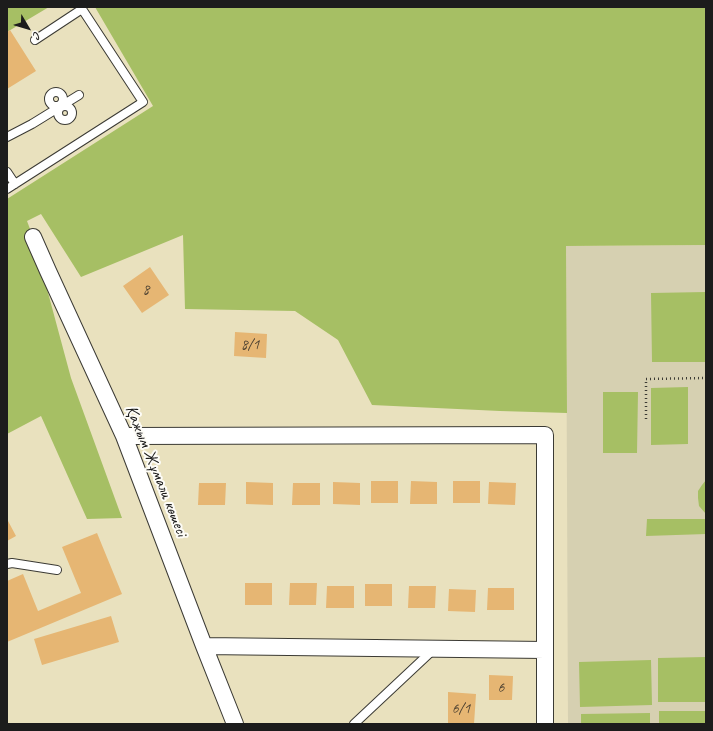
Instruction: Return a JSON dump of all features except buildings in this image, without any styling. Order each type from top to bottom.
[{"type":"street","name":"Қажым Жұмали көшесі","points":[[33,236],[124,436],[235,724]]},
{"type":"street","points":[[124,436],[545,435],[545,724]]},
{"type":"street","points":[[204,646],[545,650]]},
{"type":"lane","points":[[7,189],[143,102],[82,9],[35,40]]},
{"type":"lane","points":[[7,137],[32,124],[79,95]]},
{"type":"lane","points":[[7,172],[15,184]]},
{"type":"lane","points":[[7,564],[12,563],[58,570]]},
{"type":"lane","points":[[354,724],[435,649]]},
{"type":"path","points":[[646,419],[646,379],[706,378]]},
{"type":"shaded area","points":[[706,245],[706,724],[568,724],[566,246]]},
{"type":"green space","points":[[7,7],[49,7],[7,32]]},
{"type":"green space","points":[[95,7],[706,7],[706,245],[566,246],[567,413],[500,411],[372,405],[338,340],[295,311],[185,309],[183,235],[81,277],[41,214],[27,221],[33,237],[71,378],[122,518],[87,519],[41,416],[7,434],[7,199],[153,106]]},
{"type":"green space","points":[[706,292],[706,362],[652,362],[651,293]]},
{"type":"green space","points":[[688,387],[688,444],[651,445],[651,388]]},
{"type":"green space","points":[[603,392],[638,392],[637,453],[603,453]]},
{"type":"green space","points":[[706,480],[706,514],[699,506],[698,491]]},
{"type":"green space","points":[[647,519],[706,519],[706,534],[646,536]]},
{"type":"green space","points":[[706,657],[706,702],[658,702],[658,658]]},
{"type":"green space","points":[[651,660],[652,705],[580,707],[579,662]]},
{"type":"green space","points":[[659,711],[706,711],[706,724],[659,724]]},
{"type":"green space","points":[[650,713],[650,724],[581,724],[581,714]]}]
